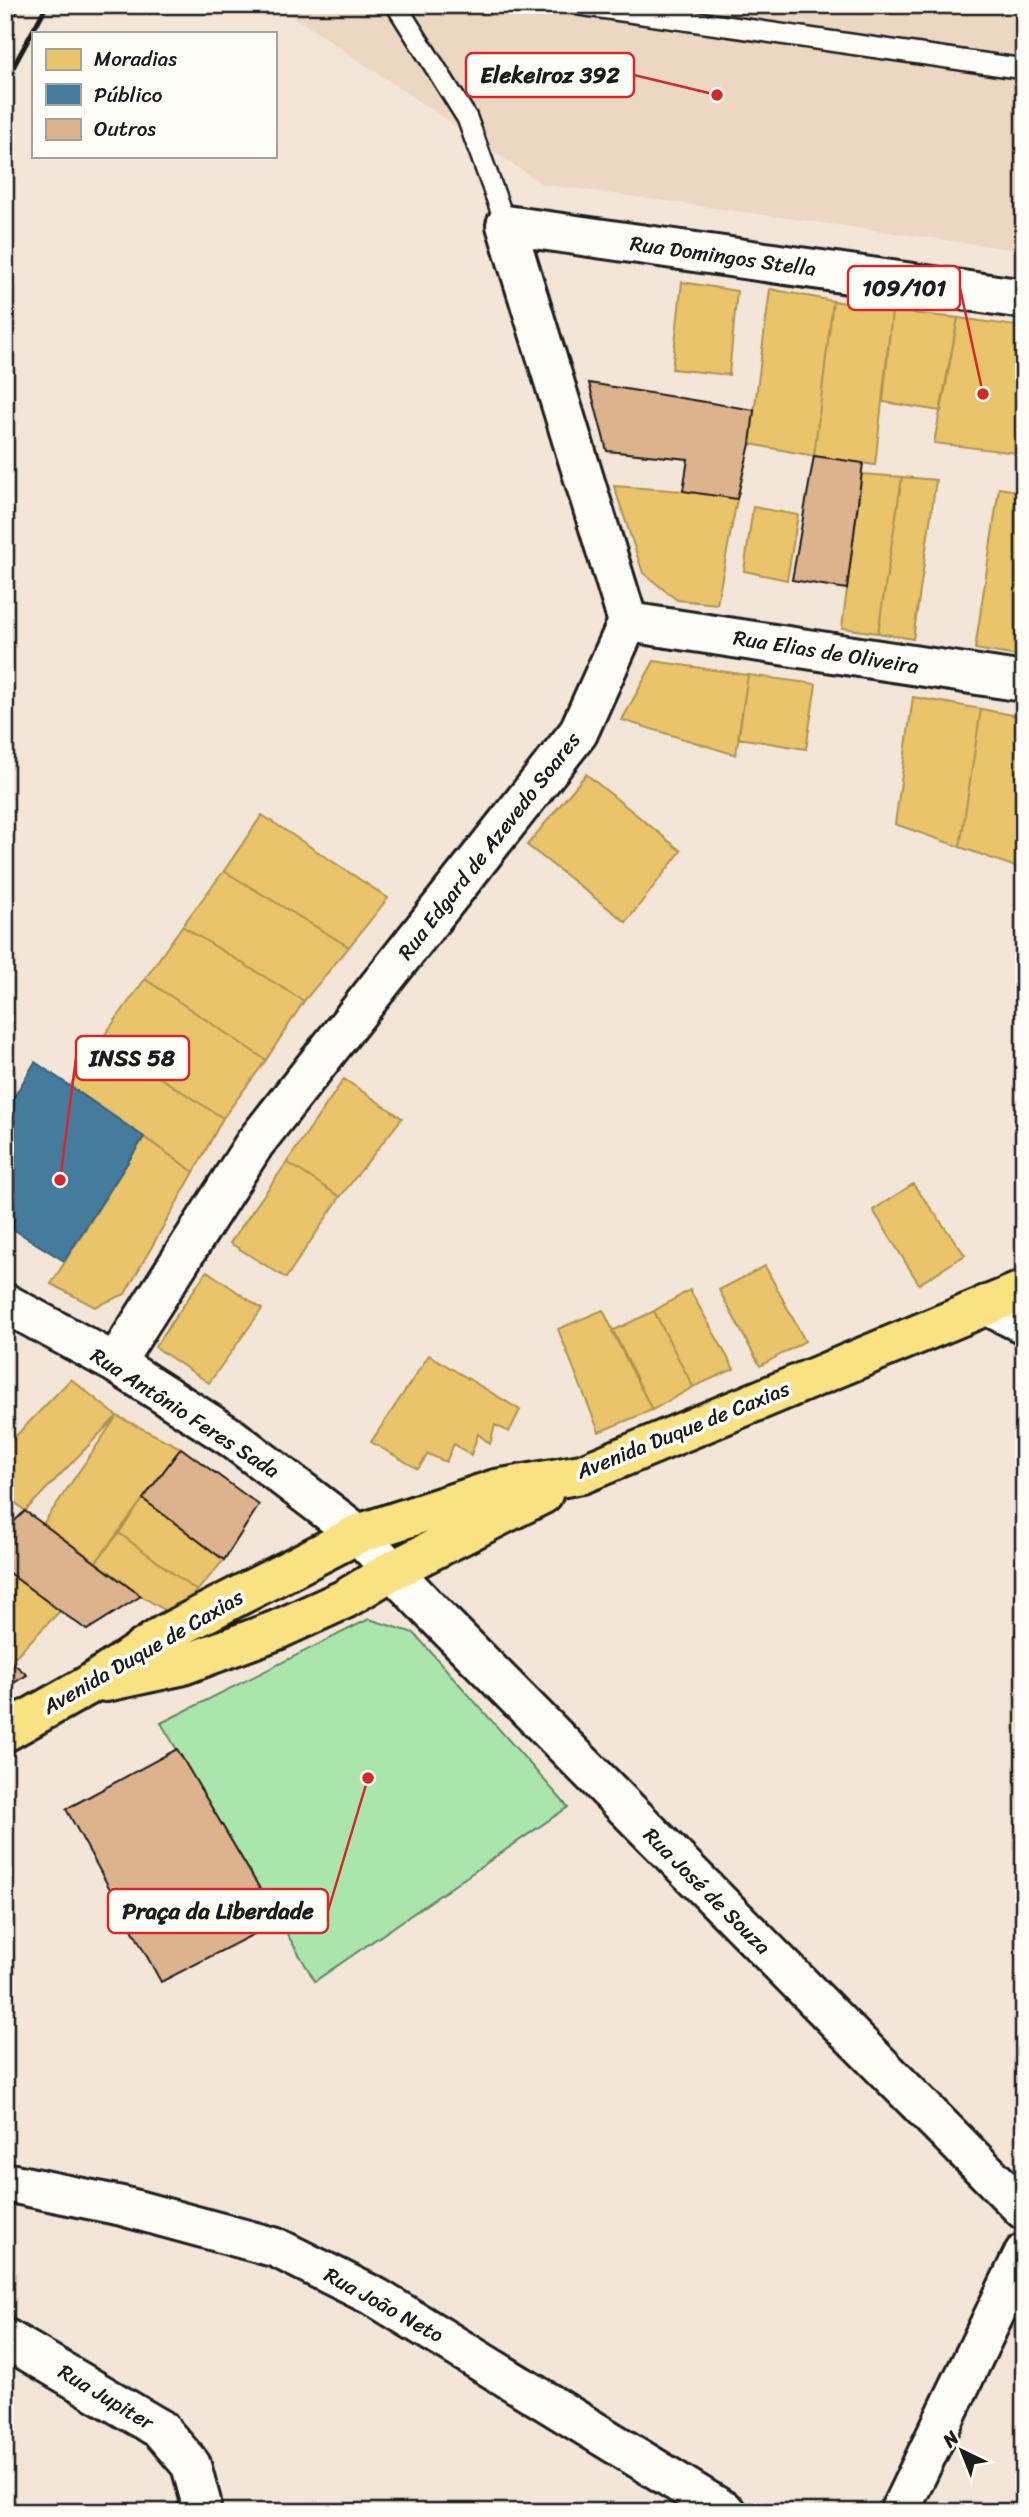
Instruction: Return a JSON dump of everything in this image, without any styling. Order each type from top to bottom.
[{"type":"main road","name":"Avenida Duque de Caxias","points":[[5,1732],[87,1686],[165,1634],[358,1534],[496,1489],[582,1474],[1024,1290]]},
{"type":"main road","points":[[87,1686],[180,1666],[277,1630],[345,1599],[391,1571],[582,1474]]},
{"type":"street","name":"Rua Domingos Stella","points":[[506,225],[1024,299]]},
{"type":"street","points":[[506,225],[628,622]]},
{"type":"street","name":"Rua Elias de Oliveira","points":[[628,622],[1024,682]]},
{"type":"street","name":"Rua Edgard de Azevedo Soares","points":[[115,1363],[255,1143],[578,733],[628,622]]},
{"type":"street","name":"Rua Antônio Feres Sada","points":[[5,1303],[115,1363],[232,1438],[358,1534],[391,1571]]},
{"type":"street","points":[[986,1305],[1024,1324]]},
{"type":"street","name":"Rua José de Souza","points":[[391,1571],[1024,2210]]},
{"type":"street","name":"Rua João Neto","points":[[5,2182],[122,2206],[277,2248],[377,2298],[726,2512]]},
{"type":"street","points":[[899,2512],[1024,2253]]},
{"type":"street","name":"Rua Jupiter","points":[[5,2338],[160,2429],[191,2465],[201,2502],[197,2512]]},
{"type":"lane","points":[[580,5],[1024,69]]},
{"type":"lane","points":[[402,6],[467,118],[506,225]]},
{"type":"shaded area","points":[[276,5],[1024,5],[1024,251],[542,184]]},
{"type":"green space","points":[[369,1619],[414,1633],[568,1807],[315,1981],[161,1723]]},
{"type":"building: Moradias","points":[[682,282],[737,291],[729,375],[672,369]]},
{"type":"building: Moradias","points":[[770,289],[833,301],[814,456],[750,444]]},
{"type":"building: Moradias","points":[[833,301],[892,311],[875,465],[814,456]]},
{"type":"building: Moradias","points":[[892,311],[958,318],[941,411],[883,402]]},
{"type":"building: Moradias","points":[[958,318],[1024,327],[1024,377],[1016,453],[934,443]]},
{"type":"building: Moradias","points":[[1024,377],[1024,454],[1016,453]]},
{"type":"building: Moradias","points":[[862,474],[902,477],[878,633],[842,628]]},
{"type":"building: Moradias","points":[[902,477],[936,480],[913,639],[878,633]]},
{"type":"building: Moradias","points":[[614,486],[683,491],[737,499],[717,604],[677,600],[643,573]]},
{"type":"building: Moradias","points":[[999,488],[1024,492],[1024,657],[975,649]]},
{"type":"building: Moradias","points":[[753,507],[798,515],[787,580],[744,571]]},
{"type":"building: Moradias","points":[[654,661],[748,675],[736,755],[622,720]]},
{"type":"building: Moradias","points":[[748,675],[816,684],[806,749],[738,738]]},
{"type":"building: Moradias","points":[[913,697],[981,709],[960,847],[895,824]]},
{"type":"building: Moradias","points":[[981,709],[1024,717],[1024,853],[1021,869],[960,847]]},
{"type":"building: Moradias","points":[[586,774],[681,851],[626,922],[527,845]]},
{"type":"building: Moradias","points":[[262,815],[388,898],[349,947],[224,871]]},
{"type":"building: Moradias","points":[[224,871],[349,947],[304,1001],[182,926]]},
{"type":"building: Moradias","points":[[182,926],[304,1001],[266,1060],[145,979]]},
{"type":"building: Moradias","points":[[145,979],[266,1060],[223,1118],[101,1040]]},
{"type":"building: Moradias","points":[[101,1040],[223,1118],[194,1172],[70,1086]]},
{"type":"building: Moradias","points":[[344,1079],[402,1118],[340,1197],[287,1162]]},
{"type":"building: Moradias","points":[[144,1137],[194,1172],[125,1294],[95,1307],[51,1284]]},
{"type":"building: Moradias","points":[[287,1162],[340,1197],[286,1278],[230,1243]]},
{"type":"building: Moradias","points":[[913,1184],[965,1255],[919,1284],[873,1210]]},
{"type":"building: Moradias","points":[[765,1266],[805,1341],[760,1366],[719,1290]]},
{"type":"building: Moradias","points":[[207,1271],[262,1309],[209,1383],[155,1347]]},
{"type":"building: Moradias","points":[[690,1290],[734,1369],[693,1387],[654,1311]]},
{"type":"building: Moradias","points":[[603,1310],[652,1410],[599,1432],[558,1329]]},
{"type":"building: Moradias","points":[[654,1311],[693,1387],[652,1410],[612,1331]]},
{"type":"building: Moradias","points":[[429,1355],[520,1410],[509,1432],[495,1425],[490,1444],[478,1434],[471,1455],[454,1444],[446,1462],[428,1454],[418,1469],[371,1442]]},
{"type":"building: Moradias","points":[[71,1379],[117,1416],[25,1511],[5,1493],[5,1447]]},
{"type":"building: Moradias","points":[[117,1416],[181,1448],[96,1562],[43,1524]]},
{"type":"building: Moradias","points":[[143,1499],[224,1560],[197,1591],[119,1533]]},
{"type":"building: Moradias","points":[[119,1533],[197,1591],[168,1612],[141,1596],[96,1562]]},
{"type":"building: Moradias","points":[[5,1570],[60,1611],[11,1661],[5,1656]]},
{"type":"building: Público","points":[[35,1062],[144,1137],[64,1261],[5,1224],[5,1112]]},
{"type":"building: Outros","points":[[589,383],[754,410],[750,444],[737,499],[683,491],[688,459],[607,451]]},
{"type":"building: Outros","points":[[814,456],[863,463],[847,589],[792,580]]},
{"type":"building: Outros","points":[[181,1448],[259,1505],[224,1560],[143,1499]]},
{"type":"building: Outros","points":[[25,1511],[141,1596],[87,1630],[60,1611],[5,1570],[5,1530]]},
{"type":"building: Outros","points":[[5,1656],[27,1675],[5,1688]]},
{"type":"building: Outros","points":[[177,1749],[279,1921],[161,1982],[66,1809]]},
{"type":"railway","points":[[5,30],[19,5]]},
{"type":"railway","points":[[32,32],[47,5]]},
{"type":"railway","points":[[5,82],[32,32]]},
{"type":"place","name":"Elekeiroz 392","points":[[717,95]]},
{"type":"place","name":"109/101","points":[[983,394]]},
{"type":"place","name":"INSS 58","points":[[60,1180]]},
{"type":"place","name":"Praça da Liberdade","points":[[368,1778]]}]
